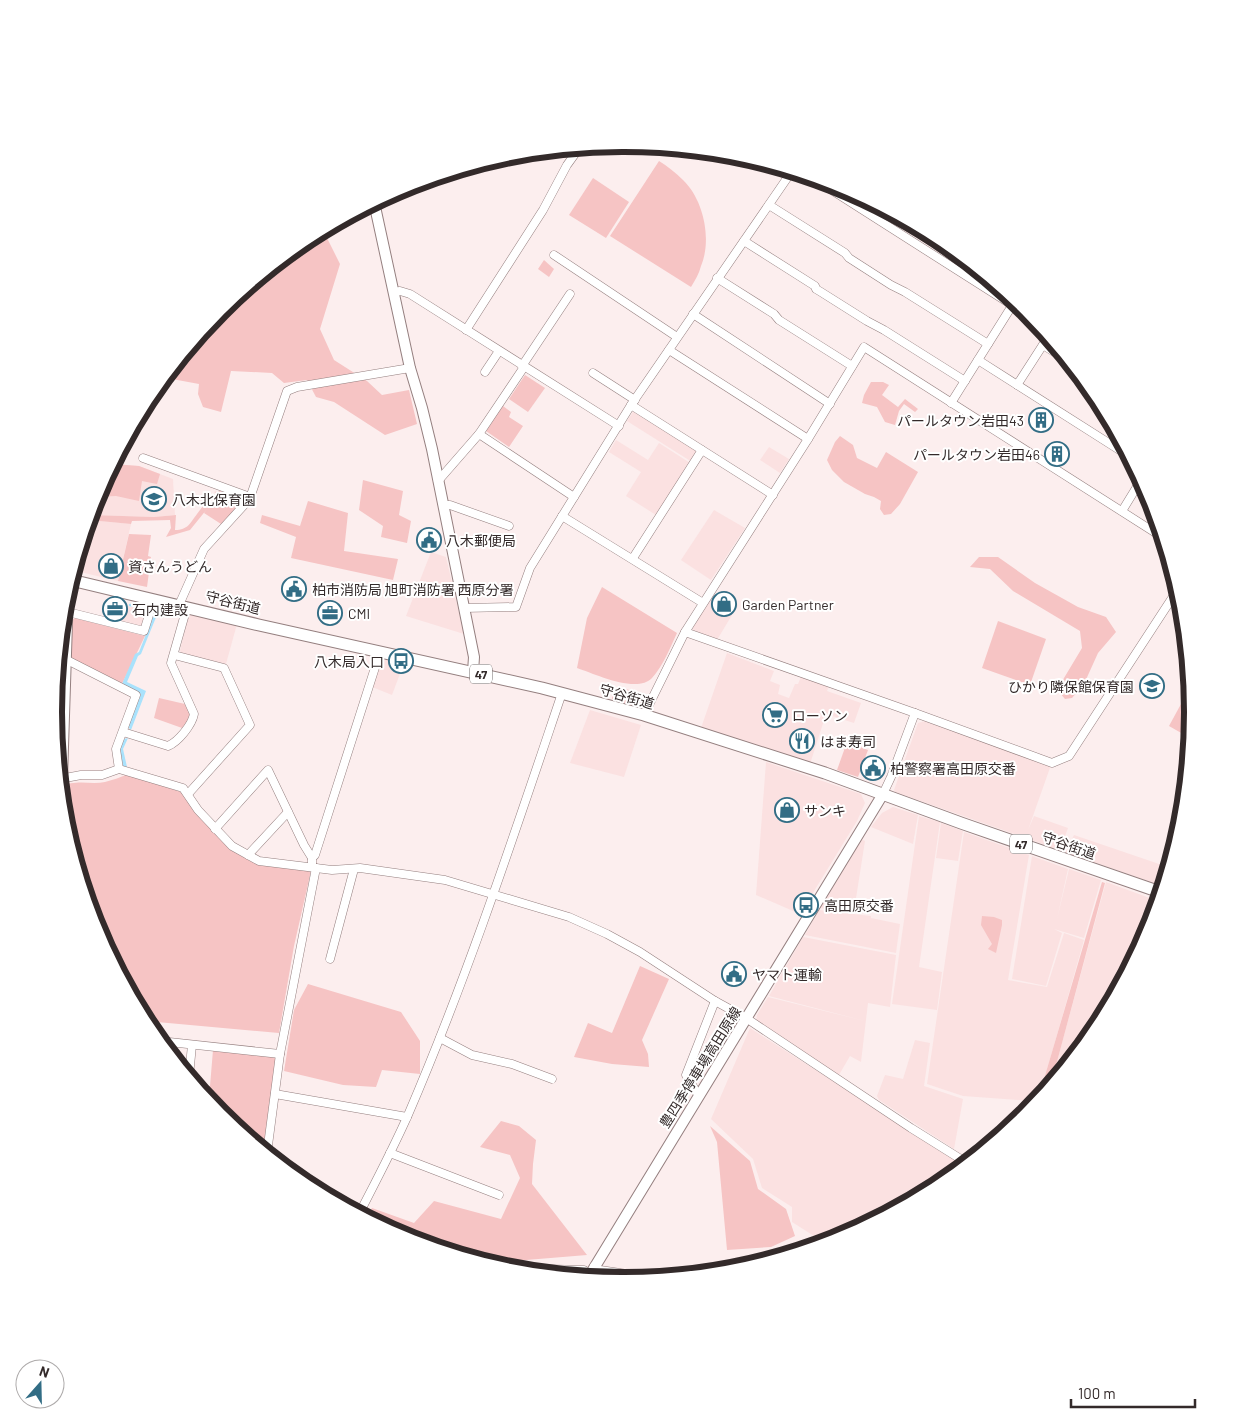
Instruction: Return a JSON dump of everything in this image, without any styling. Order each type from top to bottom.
[{"type":"main road","name":"守谷街道","points":[[78,582],[562,693],[644,716],[825,773],[1155,890]]},
{"type":"street","points":[[466,330],[543,210],[575,154]]},
{"type":"street","points":[[464,608],[516,607],[530,568],[633,403],[788,177]]},
{"type":"street","points":[[842,196],[988,287]]},
{"type":"street","points":[[769,205],[845,253],[849,258],[890,286],[905,292],[988,344]]},
{"type":"street","points":[[376,209],[410,368],[422,408],[443,505],[474,657],[473,672]]},
{"type":"street","points":[[744,241],[815,286],[816,289],[965,381]]},
{"type":"street","points":[[554,255],[677,337]]},
{"type":"street","points":[[717,278],[852,366]]},
{"type":"street","points":[[394,292],[400,291],[410,294],[619,426]]},
{"type":"street","points":[[438,482],[479,434],[570,294]]},
{"type":"street","points":[[951,402],[1011,308]]},
{"type":"street","points":[[693,314],[830,404]]},
{"type":"street","points":[[1017,385],[1044,345],[1049,349]]},
{"type":"street","points":[[644,716],[685,632],[773,495],[864,347],[1154,532]]},
{"type":"street","points":[[669,350],[808,439]]},
{"type":"street","points":[[485,372],[500,351]]},
{"type":"street","points":[[978,360],[1117,449]]},
{"type":"street","points":[[123,732],[168,746],[173,744],[193,721],[194,714],[171,663],[183,606],[204,549],[250,497],[257,482],[287,391],[297,387],[410,368]]},
{"type":"street","points":[[593,373],[702,450],[773,495]]},
{"type":"street","points":[[479,434],[574,497]]},
{"type":"street","points":[[633,558],[702,450]]},
{"type":"street","points":[[143,458],[250,497]]},
{"type":"street","points":[[1122,511],[1136,488]]},
{"type":"street","points":[[443,505],[450,505],[509,526]]},
{"type":"street","points":[[562,516],[633,558],[703,604]]},
{"type":"street","points":[[685,632],[1052,763],[1069,756],[1172,598]]},
{"type":"street","points":[[71,614],[144,631],[154,599]]},
{"type":"street","points":[[312,858],[315,855],[380,652]]},
{"type":"street","points":[[174,655],[224,668],[250,725],[188,794]]},
{"type":"street","points":[[65,660],[136,695],[116,749],[119,769]]},
{"type":"street","points":[[363,1208],[407,1117],[440,1038],[494,895],[562,693]]},
{"type":"street","points":[[883,794],[916,713]]},
{"type":"street","points":[[66,777],[102,775],[119,769],[183,788],[198,810],[232,846],[259,861],[332,870],[360,868],[445,880],[569,917],[607,934],[640,952],[715,1001],[746,1018],[910,1128],[962,1159]]},
{"type":"street","points":[[215,829],[268,770],[312,858],[314,867],[280,1054],[268,1145]]},
{"type":"street","name":"豊四季停車場高田原線","points":[[592,1271],[883,794]]},
{"type":"street","points":[[248,855],[288,812]]},
{"type":"street","points":[[330,959],[354,869]]},
{"type":"street","points":[[700,1095],[686,1075],[715,1001]]},
{"type":"street","points":[[440,1038],[472,1055],[512,1064],[552,1079]]},
{"type":"street","points":[[170,1042],[280,1054]]},
{"type":"street","points":[[190,1067],[192,1045]]},
{"type":"street","points":[[275,1094],[407,1117]]},
{"type":"street","points":[[390,1153],[499,1195]]},
{"type":"street","points":[[570,1270],[586,1271]]},
{"type":"street","points":[[596,1271],[612,1272]]},
{"type":"shaded area","points":[[659,161],[690,188],[701,209],[706,233],[706,244],[699,272],[691,287],[610,236]]},
{"type":"shaded area","points":[[593,178],[629,202],[606,238],[569,215]]},
{"type":"shaded area","points":[[327,237],[340,264],[320,329],[334,360],[367,381],[382,395],[409,390],[417,424],[385,435],[334,402],[316,397],[307,380],[284,383],[272,373],[231,371],[221,412],[203,407],[198,394],[199,384],[172,379],[202,342],[253,291],[282,267]]},
{"type":"shaded area","points":[[544,260],[554,269],[549,277],[538,269]]},
{"type":"shaded area","points":[[525,375],[545,388],[528,412],[509,399]]},
{"type":"shaded area","points":[[871,382],[883,382],[889,385],[882,395],[898,407],[905,399],[918,409],[915,412],[904,404],[899,411],[895,425],[885,422],[877,407],[862,403]]},
{"type":"shaded area","points":[[503,406],[511,412],[509,417],[523,426],[509,447],[486,431]]},
{"type":"shaded area","points":[[636,411],[692,446],[698,452],[692,462],[627,421],[633,412]]},
{"type":"shaded area","points":[[840,436],[853,445],[857,458],[877,468],[886,452],[918,472],[900,504],[891,514],[884,515],[880,509],[881,501],[844,482],[832,470],[827,460],[835,442]]},
{"type":"shaded area","points":[[616,440],[648,460],[659,443],[690,463],[656,515],[626,496],[641,472],[609,452]]},
{"type":"shaded area","points":[[769,447],[789,459],[780,473],[760,460]]},
{"type":"shaded area","points":[[120,465],[139,466],[173,479],[175,515],[154,517],[98,515]]},
{"type":"shaded area","points":[[120,465],[139,466],[160,474],[157,484],[142,481],[139,501],[116,496],[106,497]]},
{"type":"shaded area","points":[[363,480],[403,491],[399,515],[411,521],[407,543],[381,537],[383,526],[359,510]]},
{"type":"shaded area","points":[[220,491],[242,499],[242,503],[214,492]]},
{"type":"shaded area","points":[[214,495],[241,505],[221,524],[204,513],[207,509],[190,530],[166,537],[171,528],[170,520],[132,521],[131,524],[96,521],[98,515],[154,517],[176,515],[175,530],[179,530],[188,525]]},
{"type":"shaded area","points":[[308,501],[348,513],[344,551],[398,559],[393,580],[291,558],[296,537],[260,523],[262,515],[300,526]]},
{"type":"shaded area","points":[[714,510],[745,528],[711,580],[681,560]]},
{"type":"shaded area","points":[[96,521],[131,524],[118,581],[81,572]]},
{"type":"shaded area","points":[[129,534],[151,535],[148,556],[151,557],[147,587],[118,581]]},
{"type":"shaded area","points":[[431,552],[446,557],[464,634],[406,616]]},
{"type":"shaded area","points":[[979,557],[998,557],[1035,583],[1078,607],[1106,617],[1116,632],[1098,653],[1084,684],[1072,698],[1065,699],[1060,693],[1061,683],[1082,648],[1080,631],[1013,591],[990,569],[970,567]]},
{"type":"shaded area","points":[[602,587],[677,633],[660,668],[652,678],[645,682],[636,684],[616,681],[577,668],[587,618]]},
{"type":"shaded area","points":[[713,593],[738,605],[717,640],[694,632],[693,628]]},
{"type":"shaded area","points":[[124,605],[147,611],[142,625],[137,627],[119,622]]},
{"type":"shaded area","points":[[191,614],[237,624],[226,664],[182,654],[180,651],[188,616]]},
{"type":"shaded area","points":[[75,618],[145,636],[122,684],[73,659],[70,655],[71,621]]},
{"type":"shaded area","points":[[998,621],[1046,639],[1030,685],[982,668]]},
{"type":"shaded area","points":[[727,653],[774,671],[770,681],[780,685],[778,694],[789,698],[795,684],[798,684],[801,677],[829,686],[827,691],[861,703],[854,723],[826,714],[810,764],[701,728]]},
{"type":"shaded area","points":[[381,660],[404,663],[392,695],[372,687]]},
{"type":"shaded area","points":[[619,687],[639,693],[643,699],[642,704],[637,707],[612,699],[613,689]]},
{"type":"shaded area","points":[[159,698],[185,704],[191,715],[182,728],[154,718]]},
{"type":"shaded area","points":[[1183,700],[1183,734],[1169,726]]},
{"type":"shaded area","points":[[590,710],[641,725],[624,777],[570,763]]},
{"type":"shaded area","points":[[925,721],[1051,765],[1028,830],[1034,816],[1068,828],[1064,839],[1071,841],[1074,835],[1162,865],[1156,884],[895,792],[894,790],[918,723]]},
{"type":"shaded area","points":[[847,742],[868,750],[858,777],[837,770]]},
{"type":"shaded area","points":[[766,762],[861,794],[865,803],[857,821],[800,914],[756,895]]},
{"type":"shaded area","points":[[128,774],[181,792],[231,849],[259,865],[308,869],[311,871],[294,946],[279,1033],[156,1022],[120,960],[92,892],[73,821],[67,785],[72,783],[100,783]]},
{"type":"shaded area","points":[[893,807],[918,815],[913,844],[871,827],[882,813]]},
{"type":"shaded area","points":[[919,816],[940,822],[919,967],[942,972],[937,1010],[892,1004]]},
{"type":"shaded area","points":[[941,823],[963,831],[958,861],[936,858]]},
{"type":"shaded area","points":[[964,832],[1029,855],[1008,980],[1047,987],[1064,933],[1084,940],[1043,1083],[1026,1101],[963,1096],[927,1084]]},
{"type":"shaded area","points":[[861,839],[865,841],[854,911],[819,908]]},
{"type":"shaded area","points":[[1032,856],[1068,869],[1057,919],[1069,869],[1101,880],[1084,938],[1054,929],[1062,933],[1046,986],[1012,979]]},
{"type":"shaded area","points":[[1102,882],[1105,883],[1055,1069],[1043,1083]]},
{"type":"shaded area","points":[[1106,882],[1151,899],[1126,960],[1108,992],[1089,1023],[1055,1069]]},
{"type":"shaded area","points":[[819,910],[871,916],[871,918],[900,924],[896,953],[805,935]]},
{"type":"shaded area","points":[[982,916],[1002,920],[996,953],[988,949],[992,944],[981,925]]},
{"type":"shaded area","points":[[803,937],[896,955],[890,1007],[868,1003],[861,1062],[850,1056],[839,1075],[756,1022],[757,1015],[768,997],[865,1021],[769,996]]},
{"type":"shaded area","points":[[640,966],[669,979],[642,1040],[648,1054],[649,1067],[612,1064],[574,1057],[588,1023],[612,1033]]},
{"type":"shaded area","points":[[308,984],[401,1012],[420,1041],[420,1074],[382,1070],[376,1087],[343,1085],[284,1071],[294,1010]]},
{"type":"shaded area","points":[[750,1028],[958,1161],[934,1178],[871,1215],[817,1238],[792,1222],[792,1207],[762,1188],[753,1159],[711,1119]]},
{"type":"shaded area","points":[[915,1040],[930,1043],[924,1086],[963,1099],[954,1149],[879,1100],[877,1096],[885,1075],[903,1079]]},
{"type":"shaded area","points":[[213,1050],[278,1055],[265,1143],[206,1086],[210,1086]]},
{"type":"shaded area","points":[[501,1121],[519,1126],[536,1140],[532,1184],[587,1255],[514,1262],[443,1243],[370,1212],[372,1208],[414,1223],[434,1201],[501,1219],[520,1178],[510,1155],[480,1147]]},
{"type":"shaded area","points":[[710,1126],[750,1161],[758,1189],[786,1209],[795,1236],[771,1247],[727,1250],[717,1142]]},
{"type":"water","points":[[156,609],[159,610],[127,682],[146,691],[131,730],[128,727],[141,694],[122,684],[135,654],[139,652]]},
{"type":"water","points":[[128,738],[123,749],[127,767],[123,766],[120,749],[124,739]]},
{"type":"waterway","points":[[130,605],[147,609]]},
{"type":"place","name":"パールタウン岩田43","points":[[1041,420]]},
{"type":"place","name":"パールタウン岩田46","points":[[1057,454]]},
{"type":"place","name":"八木北保育園","points":[[154,499]]},
{"type":"place","name":"八木郵便局","points":[[429,540]]},
{"type":"place","name":"資さんうどん","points":[[111,566]]},
{"type":"place","name":"柏市消防局 旭町消防署 西原分署","points":[[294,589]]},
{"type":"place","name":"Garden Partner","points":[[724,604]]},
{"type":"place","name":"石内建設","points":[[115,609]]},
{"type":"place","name":"CMI","points":[[330,613]]},
{"type":"place","name":"八木局入口","points":[[401,661]]},
{"type":"place","name":"ひかり隣保館保育園","points":[[1152,686]]},
{"type":"place","name":"ローソン","points":[[775,715]]},
{"type":"place","name":"はま寿司","points":[[802,741]]},
{"type":"place","name":"柏警察署高田原交番","points":[[873,768]]},
{"type":"place","name":"サンキ","points":[[787,810]]},
{"type":"place","name":"高田原交番","points":[[806,905]]},
{"type":"place","name":"ヤマト運輸","points":[[734,974]]}]
